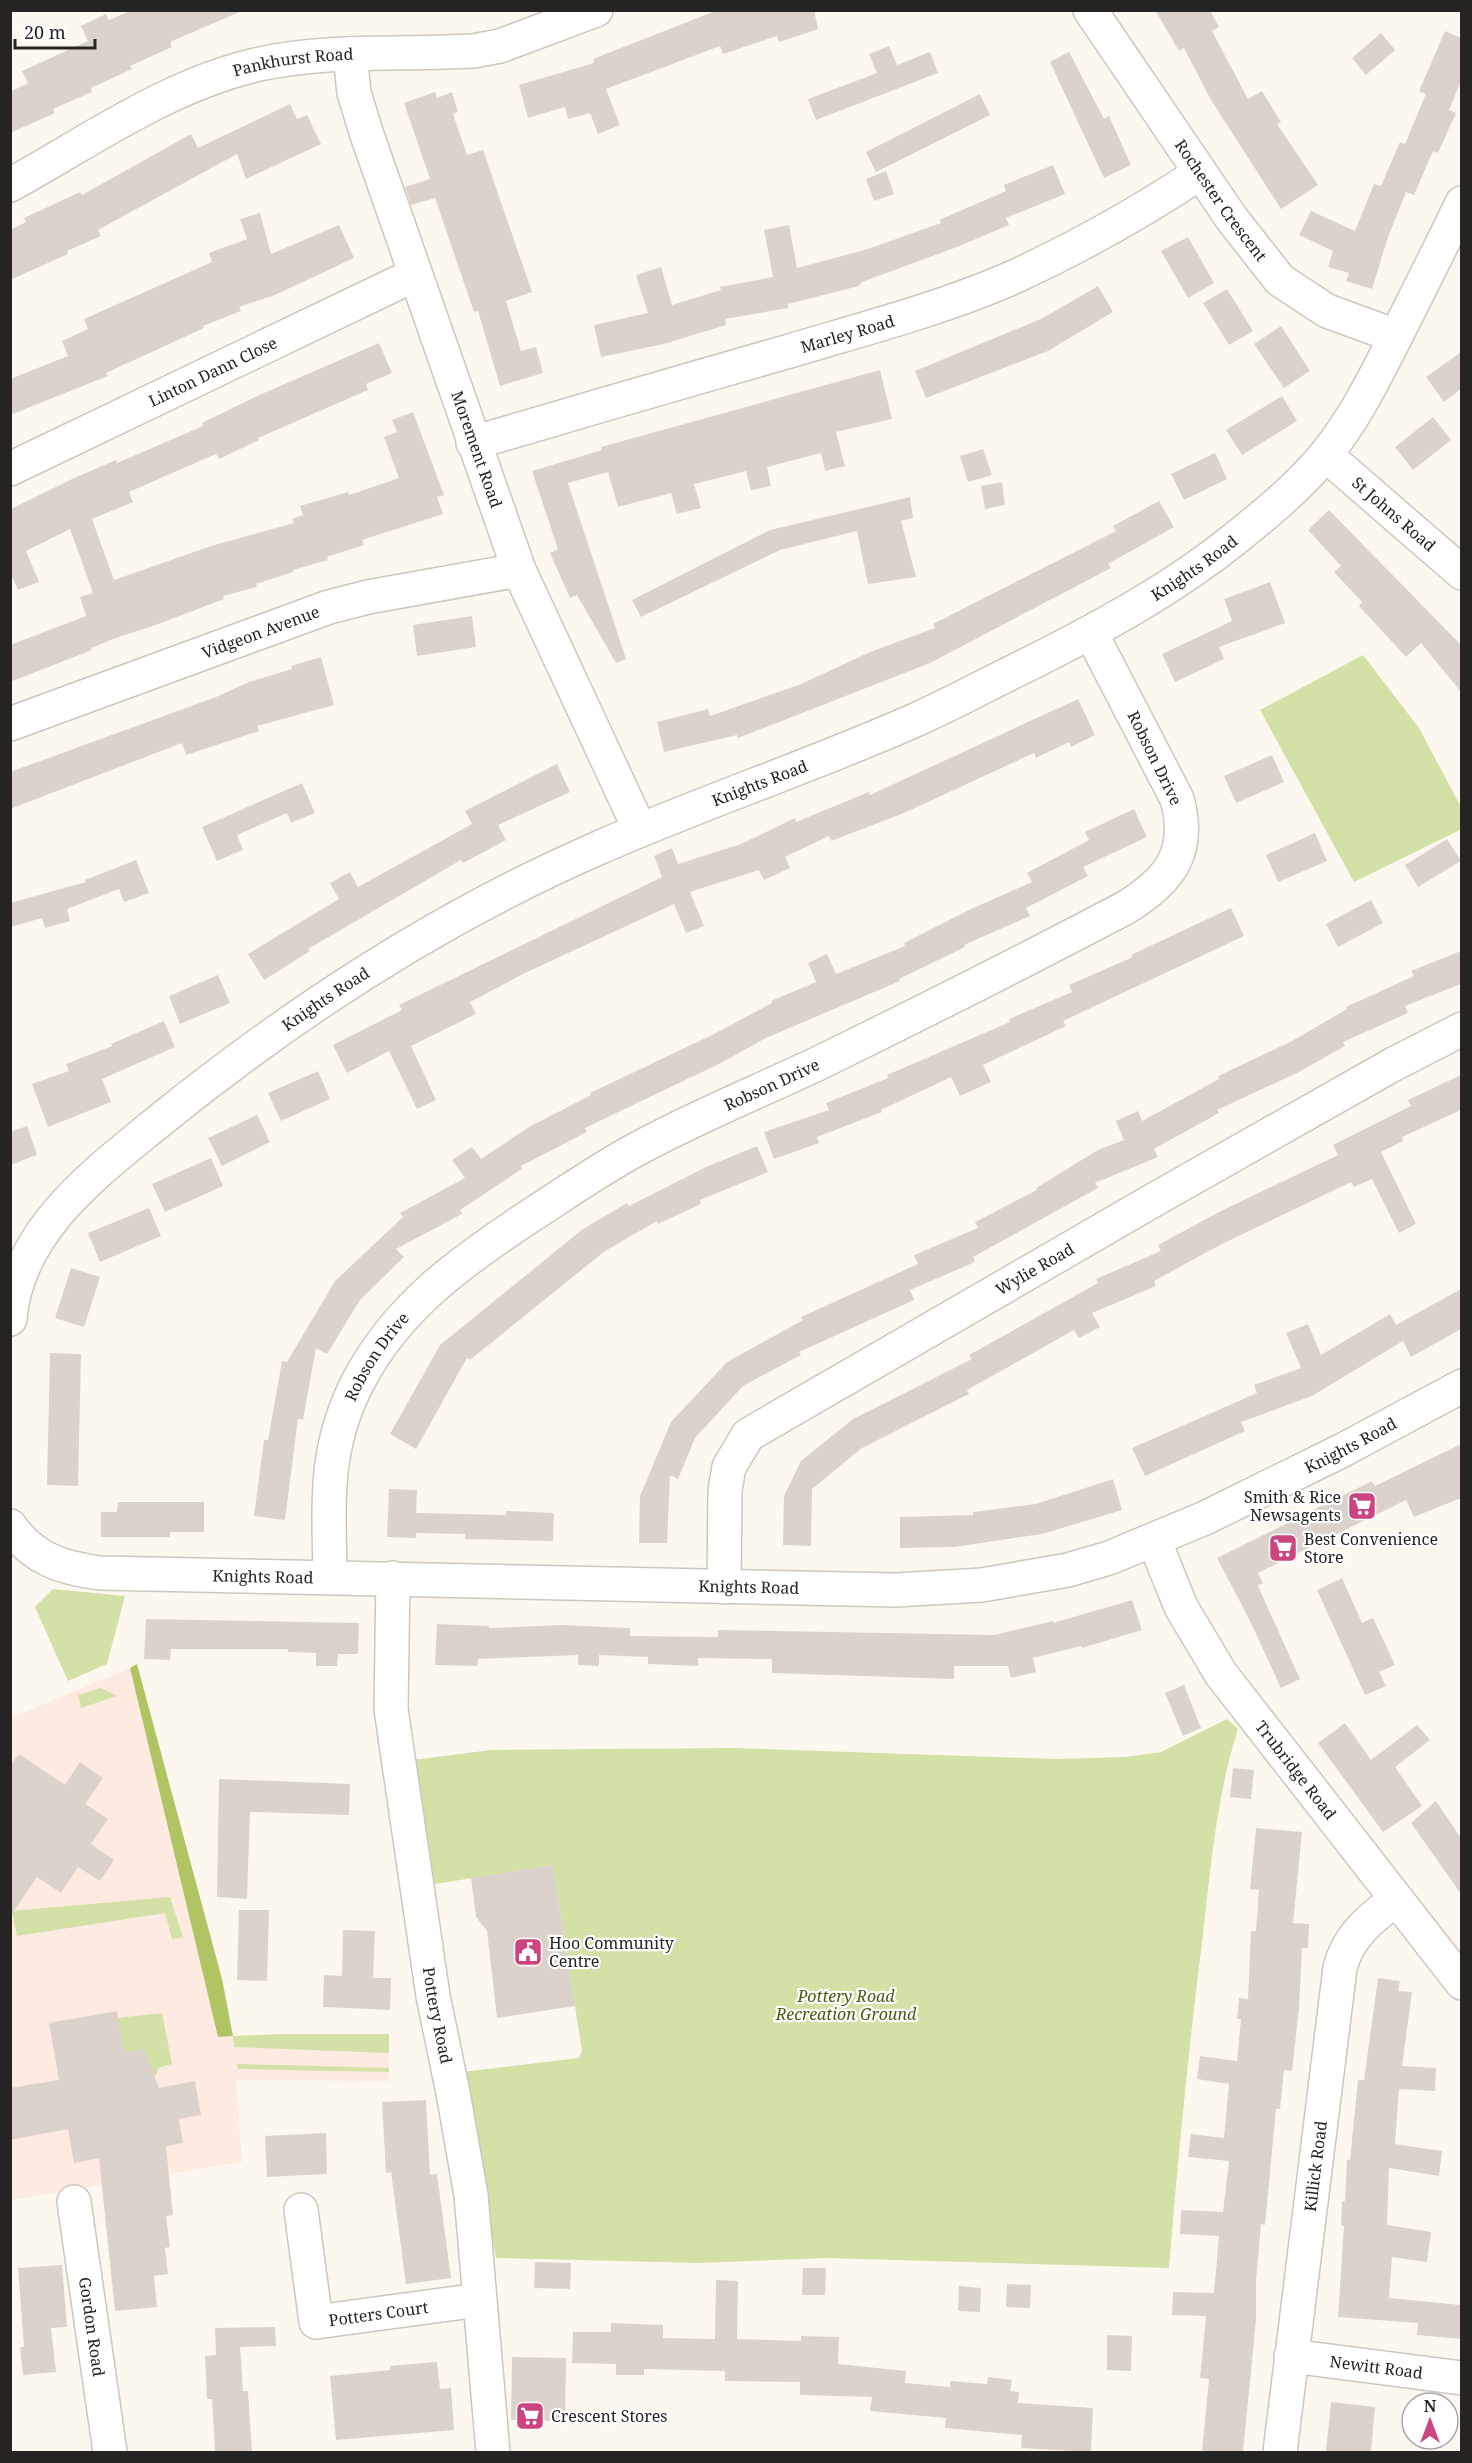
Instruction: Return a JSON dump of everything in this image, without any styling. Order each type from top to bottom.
[{"type":"street","name":"Pankhurst Road","points":[[10,185],[147,106],[199,84],[260,64],[350,54],[441,52],[500,46],[596,10]]},
{"type":"street","name":"Rochester Crescent","points":[[1090,10],[1200,173],[1280,280],[1327,311],[1396,336]]},
{"type":"street","name":"Morement Road","points":[[350,54],[354,93],[414,274],[519,570],[640,830]]},
{"type":"street","name":"Marley Road","points":[[473,442],[885,323],[969,294],[1013,277],[1095,236],[1153,204],[1200,173]]},
{"type":"street","name":"Knights Road","points":[[11,1309],[28,1258],[42,1232],[61,1208],[106,1163],[278,1029],[402,950],[451,921],[594,849],[915,720],[1091,633],[1159,593],[1234,539],[1304,478],[1326,454],[1356,412],[1461,203]]},
{"type":"street","name":"Linton Dann Close","points":[[10,469],[414,274]]},
{"type":"street","name":"St Johns Road","points":[[1326,454],[1461,573]]},
{"type":"street","name":"Vidgeon Avenue","points":[[10,724],[329,607],[398,591],[519,570]]},
{"type":"street","name":"Robson Drive","points":[[330,1576],[330,1461],[339,1428],[359,1381],[387,1336],[422,1296],[458,1264],[637,1149],[979,984],[1125,908],[1145,896],[1168,875],[1180,846],[1181,813],[1177,799],[1091,633]]},
{"type":"street","name":"Wylie Road","points":[[724,1587],[725,1491],[729,1467],[748,1435],[1173,1189],[1392,1065],[1461,1029]]},
{"type":"street","name":"Knights Road","points":[[10,1526],[18,1537],[43,1558],[72,1569],[174,1576],[330,1576],[896,1590],[982,1585],[1068,1570],[1154,1540],[1343,1450],[1461,1386]]},
{"type":"street","name":"Trubridge Road","points":[[1154,1540],[1181,1607],[1221,1674],[1461,1983]]},
{"type":"street","name":"Pottery Road","points":[[393,1578],[391,1709],[433,1996],[471,2195],[493,2452]]},
{"type":"street","name":"Killick Road","points":[[1280,2452],[1340,1968],[1345,1951],[1356,1933],[1395,1900]]},
{"type":"street","name":"Gordon Road","points":[[74,2202],[110,2452]]},
{"type":"street","name":"Potters Court","points":[[301,2210],[316,2322],[479,2300]]},
{"type":"street","name":"Newitt Road","points":[[1291,2356],[1461,2378]]},
{"type":"shaded area","points":[[130,1668],[218,2037],[389,2034],[389,2081],[236,2080],[242,2162],[11,2200],[11,1718]]},
{"type":"green space","points":[[1363,655],[1419,728],[1461,807],[1462,829],[1354,882],[1260,710]]},
{"type":"green space","points":[[53,1589],[125,1596],[107,1664],[68,1681],[35,1607]]},
{"type":"green space","points":[[137,1664],[222,1979],[233,2036],[218,2037],[130,1668]]},
{"type":"green space","points":[[101,1688],[117,1696],[81,1708],[78,1695]]},
{"type":"green space","name":"Pottery Road Recreation Ground","points":[[1227,1719],[1238,1729],[1225,1779],[1212,1856],[1188,2059],[1169,2268],[826,2258],[699,2263],[496,2258],[462,2072],[579,2058],[582,2051],[553,1865],[435,1884],[413,1760],[491,1750],[735,1748],[1058,1759],[1125,1757],[1161,1752]]},
{"type":"green space","points":[[170,1897],[183,1937],[172,1939],[165,1913],[17,1936],[12,1911]]},
{"type":"green space","points":[[162,2013],[172,2064],[158,2068],[156,2076],[124,2052],[118,2018]]},
{"type":"green space","points":[[389,2034],[389,2053],[234,2047],[233,2036]]},
{"type":"green space","points":[[237,2064],[389,2068],[389,2072],[238,2069]]},
{"type":"building","points":[[132,10],[244,10],[170,42],[172,47],[130,66],[132,69],[91,88],[92,92],[53,109],[55,113],[10,133],[10,92],[28,83],[22,71],[88,41],[81,26],[106,14],[109,20]]},
{"type":"building","points":[[718,10],[814,10],[818,29],[779,42],[777,36],[723,54],[720,46],[606,89],[620,125],[598,134],[590,113],[568,119],[565,107],[528,118],[519,85],[594,63],[593,59]]},
{"type":"building","points":[[1155,10],[1210,10],[1219,27],[1212,31],[1248,99],[1262,91],[1281,122],[1277,124],[1318,185],[1281,209],[1211,100],[1184,48],[1179,51]]},
{"type":"building","points":[[1445,31],[1461,38],[1461,81],[1449,110],[1456,113],[1438,153],[1433,151],[1414,195],[1406,192],[1388,237],[1372,289],[1346,281],[1349,273],[1328,267],[1333,251],[1299,235],[1311,211],[1355,231],[1374,184],[1381,186],[1400,142],[1405,144],[1426,94],[1419,91]]},
{"type":"building","points":[[1381,33],[1395,50],[1366,75],[1352,58]]},
{"type":"building","points":[[889,46],[897,65],[930,52],[938,73],[816,120],[808,99],[877,73],[869,54]]},
{"type":"building","points":[[1069,52],[1104,119],[1109,116],[1131,165],[1104,178],[1050,62]]},
{"type":"building","points":[[435,92],[437,98],[452,92],[458,112],[453,114],[467,155],[483,150],[532,292],[506,301],[521,351],[536,347],[543,373],[500,386],[478,311],[474,312],[435,198],[411,205],[405,187],[430,179],[404,103]]},
{"type":"building","points":[[980,94],[990,115],[876,172],[866,152]]},
{"type":"building","points":[[290,104],[297,119],[307,115],[321,144],[246,179],[237,154],[98,230],[101,236],[67,251],[68,254],[10,280],[10,230],[26,222],[24,218],[80,192],[82,195],[191,134],[198,148]]},
{"type":"building","points":[[1053,165],[1065,194],[1006,218],[1009,225],[862,282],[859,286],[788,304],[788,308],[725,319],[726,325],[664,344],[601,357],[594,325],[648,313],[636,275],[661,267],[672,305],[721,290],[720,287],[773,277],[764,230],[789,225],[797,268],[868,249],[941,223],[939,220],[1006,191],[1004,185]]},
{"type":"building","points":[[886,171],[894,194],[874,201],[866,179]]},
{"type":"building","points":[[260,213],[271,254],[339,225],[354,258],[275,295],[239,307],[241,311],[203,326],[204,328],[106,373],[108,376],[10,415],[10,379],[68,356],[62,341],[88,329],[84,319],[212,262],[209,253],[247,239],[240,219]]},
{"type":"building","points":[[1188,237],[1214,283],[1188,298],[1161,251]]},
{"type":"building","points":[[1098,286],[1113,312],[1048,351],[926,398],[915,371],[1043,318]]},
{"type":"building","points":[[1227,289],[1253,331],[1229,345],[1203,303]]},
{"type":"building","points":[[1281,326],[1310,371],[1284,388],[1254,344]]},
{"type":"building","points":[[379,343],[392,373],[366,384],[368,390],[258,438],[259,440],[219,459],[216,454],[129,492],[133,502],[92,519],[114,580],[211,546],[294,523],[292,519],[303,515],[300,506],[348,492],[349,495],[399,478],[384,437],[397,432],[392,420],[413,412],[444,495],[437,497],[443,514],[362,540],[364,545],[327,557],[328,560],[256,584],[257,587],[223,596],[224,599],[116,638],[91,648],[92,650],[10,682],[10,645],[86,616],[80,597],[93,593],[70,529],[26,551],[39,582],[18,590],[10,572],[11,509],[72,479],[116,460],[117,463],[203,426],[202,423],[257,396]]},
{"type":"building","points":[[1461,352],[1461,389],[1444,402],[1426,377]]},
{"type":"building","points":[[880,370],[892,419],[836,432],[845,466],[825,471],[821,453],[767,467],[771,486],[751,490],[746,471],[694,484],[701,508],[677,514],[671,493],[618,507],[608,472],[568,483],[626,659],[616,663],[577,595],[570,598],[550,553],[558,549],[532,471],[602,450],[601,447]]},
{"type":"building","points":[[1282,396],[1297,421],[1242,455],[1226,430]]},
{"type":"building","points":[[1433,417],[1451,440],[1413,470],[1395,447]]},
{"type":"building","points":[[983,449],[992,475],[968,482],[960,456]]},
{"type":"building","points":[[1215,453],[1227,479],[1184,500],[1171,474]]},
{"type":"building","points":[[1002,482],[1005,505],[985,509],[981,486]]},
{"type":"building","points":[[910,497],[913,518],[901,521],[916,577],[868,584],[857,531],[780,550],[641,617],[632,600],[770,530]]},
{"type":"building","points":[[1159,501],[1174,527],[1108,564],[1111,568],[930,663],[738,738],[737,735],[664,752],[657,722],[708,709],[710,716],[801,684],[870,652],[935,628],[933,624],[1116,531],[1113,526]]},
{"type":"building","points":[[1329,510],[1461,645],[1461,692],[1421,643],[1406,657],[1359,606],[1362,602],[1334,572],[1341,566],[1308,530]]},
{"type":"building","points":[[1270,582],[1285,623],[1219,647],[1224,659],[1175,682],[1162,654],[1232,621],[1224,599]]},
{"type":"building","points":[[472,616],[476,647],[417,656],[413,625]]},
{"type":"building","points":[[321,657],[334,705],[257,726],[259,731],[186,755],[182,743],[10,809],[10,772],[216,697],[249,682],[292,669],[291,666]]},
{"type":"building","points":[[1078,699],[1095,735],[1071,747],[1069,742],[1036,758],[1034,753],[904,813],[831,841],[829,836],[785,857],[790,868],[764,880],[759,870],[690,892],[704,926],[686,933],[674,904],[525,973],[470,1002],[476,1014],[411,1046],[436,1100],[417,1109],[389,1051],[347,1073],[333,1045],[402,1010],[399,1005],[662,877],[654,856],[672,848],[678,864],[741,844],[795,818],[796,822],[869,792],[870,795]]},
{"type":"building","points":[[1272,755],[1284,782],[1236,803],[1224,776]]},
{"type":"building","points":[[557,764],[570,792],[498,825],[506,840],[463,863],[461,860],[308,949],[310,951],[264,980],[248,954],[339,899],[330,883],[350,872],[358,887],[472,824],[465,811]]},
{"type":"building","points":[[302,783],[315,813],[291,823],[287,813],[237,835],[243,850],[217,861],[202,827]]},
{"type":"building","points":[[1134,809],[1147,837],[1083,867],[1088,876],[1026,908],[1030,916],[964,945],[965,947],[899,979],[900,981],[766,1038],[723,1062],[585,1128],[587,1132],[521,1166],[522,1169],[460,1210],[462,1214],[396,1249],[404,1257],[360,1300],[327,1354],[316,1348],[303,1420],[298,1419],[285,1520],[254,1516],[264,1440],[268,1440],[282,1361],[287,1362],[335,1281],[403,1217],[400,1213],[465,1178],[452,1160],[472,1147],[481,1159],[529,1127],[591,1095],[590,1093],[712,1035],[772,1003],[771,1001],[816,982],[808,963],[827,954],[836,974],[905,946],[904,943],[969,910],[1032,882],[1027,873],[1089,840],[1085,832]]},
{"type":"building","points":[[1315,833],[1327,861],[1278,882],[1266,855]]},
{"type":"building","points":[[1447,839],[1461,861],[1418,887],[1405,865]]},
{"type":"building","points":[[136,860],[149,893],[124,902],[119,889],[67,909],[70,921],[45,928],[42,918],[10,927],[10,903],[86,882],[85,880]]},
{"type":"building","points":[[1371,900],[1383,923],[1338,947],[1326,924]]},
{"type":"building","points":[[1231,908],[1244,936],[1063,1021],[1066,1026],[983,1065],[991,1082],[960,1096],[951,1077],[881,1110],[882,1112],[817,1137],[819,1143],[774,1159],[764,1132],[829,1110],[826,1103],[888,1078],[887,1075],[1010,1022],[1009,1019],[1072,992],[1069,985],[1133,957],[1131,955]]},
{"type":"building","points":[[1461,951],[1461,984],[1405,1006],[1408,1013],[1343,1042],[1345,1046],[1297,1073],[1217,1110],[1219,1113],[1154,1149],[1158,1157],[1095,1183],[1098,1188],[973,1257],[975,1262],[910,1290],[914,1300],[799,1352],[801,1355],[743,1386],[695,1438],[678,1479],[670,1475],[667,1543],[639,1543],[640,1496],[671,1422],[727,1362],[803,1320],[801,1317],[918,1264],[914,1255],[978,1228],[975,1222],[1037,1190],[1036,1188],[1098,1150],[1124,1140],[1116,1121],[1138,1111],[1142,1121],[1219,1079],[1218,1076],[1292,1041],[1347,1009],[1346,1007],[1414,976],[1411,971]]},
{"type":"building","points":[[218,975],[230,1003],[180,1024],[169,996]]},
{"type":"building","points":[[164,1021],[175,1047],[102,1079],[111,1102],[48,1127],[32,1084],[69,1071],[66,1064],[112,1046],[111,1044]]},
{"type":"building","points":[[318,1071],[330,1099],[281,1121],[268,1093]]},
{"type":"building","points":[[1461,1075],[1461,1110],[1402,1137],[1403,1141],[1381,1152],[1416,1224],[1399,1233],[1372,1179],[1354,1187],[1351,1182],[1220,1245],[1154,1281],[1156,1286],[1092,1313],[1100,1327],[1079,1338],[1074,1330],[967,1390],[969,1394],[862,1448],[812,1489],[811,1546],[783,1545],[784,1496],[801,1461],[853,1419],[972,1359],[969,1355],[1098,1283],[1096,1279],[1161,1251],[1158,1245],[1223,1210],[1338,1155],[1333,1145],[1411,1106],[1408,1100]]},
{"type":"building","points":[[257,1115],[270,1142],[222,1166],[208,1138]]},
{"type":"building","points":[[27,1126],[37,1155],[10,1165],[10,1132]]},
{"type":"building","points":[[757,1146],[768,1172],[700,1200],[701,1204],[658,1224],[657,1221],[605,1251],[470,1360],[467,1358],[416,1449],[390,1434],[440,1345],[583,1229],[627,1203],[629,1206],[706,1167]]},
{"type":"building","points":[[211,1158],[223,1186],[165,1212],[152,1184]]},
{"type":"building","points":[[149,1208],[161,1236],[100,1262],[88,1233]]},
{"type":"building","points":[[71,1268],[100,1277],[84,1327],[55,1318]]},
{"type":"building","points":[[1461,1289],[1461,1329],[1411,1357],[1403,1341],[1312,1396],[1241,1422],[1245,1431],[1145,1476],[1132,1448],[1257,1393],[1254,1385],[1301,1368],[1286,1333],[1308,1324],[1321,1355],[1390,1314],[1396,1325]]},
{"type":"building","points":[[50,1353],[81,1354],[78,1486],[47,1485]]},
{"type":"building","points":[[1461,1444],[1461,1498],[1414,1517],[1406,1500],[1258,1573],[1263,1583],[1258,1586],[1300,1679],[1281,1688],[1217,1558],[1372,1481],[1375,1486]]},
{"type":"building","points":[[1113,1479],[1122,1510],[1042,1534],[954,1547],[900,1548],[900,1517],[973,1515],[973,1512],[1036,1504]]},
{"type":"building","points":[[389,1489],[417,1490],[416,1513],[506,1515],[506,1511],[554,1513],[553,1541],[465,1539],[465,1534],[416,1533],[416,1538],[387,1537]]},
{"type":"building","points":[[118,1502],[204,1502],[204,1532],[170,1532],[170,1537],[101,1537],[101,1512],[117,1512]]},
{"type":"building","points":[[1342,1578],[1362,1623],[1373,1618],[1395,1665],[1379,1672],[1386,1686],[1365,1695],[1317,1590]]},
{"type":"building","points":[[1132,1600],[1142,1630],[1082,1648],[1081,1646],[1033,1658],[1036,1672],[1011,1678],[1008,1666],[954,1666],[954,1679],[772,1673],[772,1659],[698,1658],[698,1666],[648,1664],[648,1657],[599,1655],[599,1666],[578,1665],[578,1655],[478,1659],[477,1666],[435,1665],[437,1624],[489,1626],[489,1628],[561,1625],[630,1628],[630,1636],[718,1637],[718,1630],[994,1635],[1053,1621],[1053,1623]]},
{"type":"building","points":[[146,1619],[359,1623],[358,1654],[338,1654],[337,1666],[316,1666],[316,1653],[288,1652],[288,1649],[171,1649],[170,1660],[144,1659]]},
{"type":"building","points":[[1184,1685],[1201,1728],[1183,1736],[1165,1693]]},
{"type":"building","points":[[1345,1723],[1371,1760],[1417,1725],[1430,1740],[1395,1767],[1422,1806],[1383,1832],[1318,1743]]},
{"type":"building","points":[[19,1754],[65,1785],[80,1762],[103,1778],[85,1804],[108,1819],[91,1844],[114,1860],[100,1881],[78,1867],[61,1893],[37,1877],[10,1917],[10,1766]]},
{"type":"building","points":[[1233,1768],[1254,1770],[1251,1799],[1230,1797]]},
{"type":"building","points":[[219,1779],[350,1784],[349,1815],[250,1812],[247,1899],[217,1897]]},
{"type":"building","points":[[1436,1801],[1461,1838],[1461,1894],[1411,1823]]},
{"type":"building","points":[[1256,1828],[1302,1832],[1293,1923],[1309,1924],[1308,1948],[1302,1948],[1299,2008],[1292,2071],[1284,2070],[1280,2109],[1276,2109],[1265,2225],[1261,2224],[1256,2281],[1256,2320],[1243,2452],[1202,2452],[1209,2379],[1200,2378],[1206,2316],[1172,2315],[1173,2292],[1214,2293],[1219,2236],[1180,2234],[1181,2210],[1223,2212],[1229,2161],[1188,2157],[1191,2134],[1224,2138],[1229,2084],[1197,2079],[1200,2056],[1237,2061],[1241,2019],[1237,2019],[1239,1998],[1248,1999],[1251,1931],[1256,1931],[1259,1890],[1250,1889]]},
{"type":"building","name":"Hoo Community Centre","points":[[553,1865],[575,2006],[497,2018],[487,1931],[476,1917],[471,1878]]},
{"type":"building","points":[[239,1910],[269,1910],[267,1981],[237,1980]]},
{"type":"building","points":[[343,1930],[375,1931],[373,1978],[391,1978],[390,2010],[323,2007],[324,1975],[342,1976]]},
{"type":"building","points":[[1378,1978],[1400,1981],[1398,1991],[1412,1992],[1402,2066],[1436,2068],[1435,2091],[1399,2089],[1395,2144],[1442,2151],[1439,2176],[1389,2168],[1387,2225],[1431,2232],[1427,2262],[1392,2257],[1389,2298],[1461,2305],[1461,2339],[1417,2335],[1418,2323],[1338,2317],[1344,2226],[1341,2225],[1342,2201],[1345,2201],[1347,2160],[1350,2160],[1358,2080],[1364,2080]]},
{"type":"building","points":[[117,2011],[124,2052],[144,2049],[159,2088],[195,2081],[201,2115],[179,2119],[183,2143],[166,2146],[173,2215],[166,2216],[170,2247],[165,2248],[168,2274],[154,2276],[157,2307],[115,2311],[99,2158],[74,2163],[68,2129],[10,2140],[10,2088],[59,2080],[49,2023]]},
{"type":"building","points":[[426,2100],[430,2175],[437,2174],[451,2278],[406,2284],[391,2172],[386,2173],[382,2102]]},
{"type":"building","points":[[326,2133],[327,2174],[267,2177],[265,2136]]},
{"type":"building","points":[[535,2262],[571,2263],[570,2289],[534,2288]]},
{"type":"building","points":[[62,2265],[67,2327],[51,2328],[56,2372],[23,2375],[20,2347],[24,2347],[18,2268]]},
{"type":"building","points":[[803,2268],[826,2268],[825,2295],[802,2295]]},
{"type":"building","points":[[716,2280],[738,2281],[737,2339],[801,2341],[801,2336],[839,2337],[838,2364],[906,2371],[905,2383],[950,2387],[950,2381],[987,2384],[988,2377],[1012,2380],[1010,2391],[1019,2392],[1018,2403],[1093,2408],[1091,2452],[1021,2448],[1022,2435],[945,2428],[946,2418],[870,2411],[872,2397],[800,2395],[800,2382],[725,2381],[725,2371],[644,2369],[644,2375],[616,2375],[616,2364],[572,2363],[573,2332],[611,2332],[611,2323],[663,2325],[663,2338],[715,2339]]},
{"type":"building","points":[[1007,2284],[1031,2285],[1030,2308],[1006,2307]]},
{"type":"building","points":[[959,2286],[981,2288],[980,2312],[958,2311]]},
{"type":"building","points":[[275,2327],[276,2346],[240,2347],[243,2391],[248,2391],[252,2452],[215,2452],[212,2399],[207,2399],[205,2356],[216,2355],[215,2328]]},
{"type":"building","points":[[1107,2335],[1132,2336],[1131,2371],[1107,2370]]},
{"type":"building","points":[[512,2357],[566,2358],[565,2421],[511,2420]]},
{"type":"building","points":[[437,2362],[440,2389],[451,2388],[454,2430],[336,2440],[330,2376],[390,2370],[390,2366]]},
{"type":"building","points":[[1331,2402],[1375,2407],[1371,2452],[1326,2452]]},
{"type":"place","name":"Smith & Rice Newsagents","points":[[1362,1506]]},
{"type":"place","name":"Best Convenience Store","points":[[1283,1548]]},
{"type":"place","name":"Hoo Community Centre","points":[[528,1952]]},
{"type":"place","name":"Crescent Stores","points":[[530,2416]]}]
